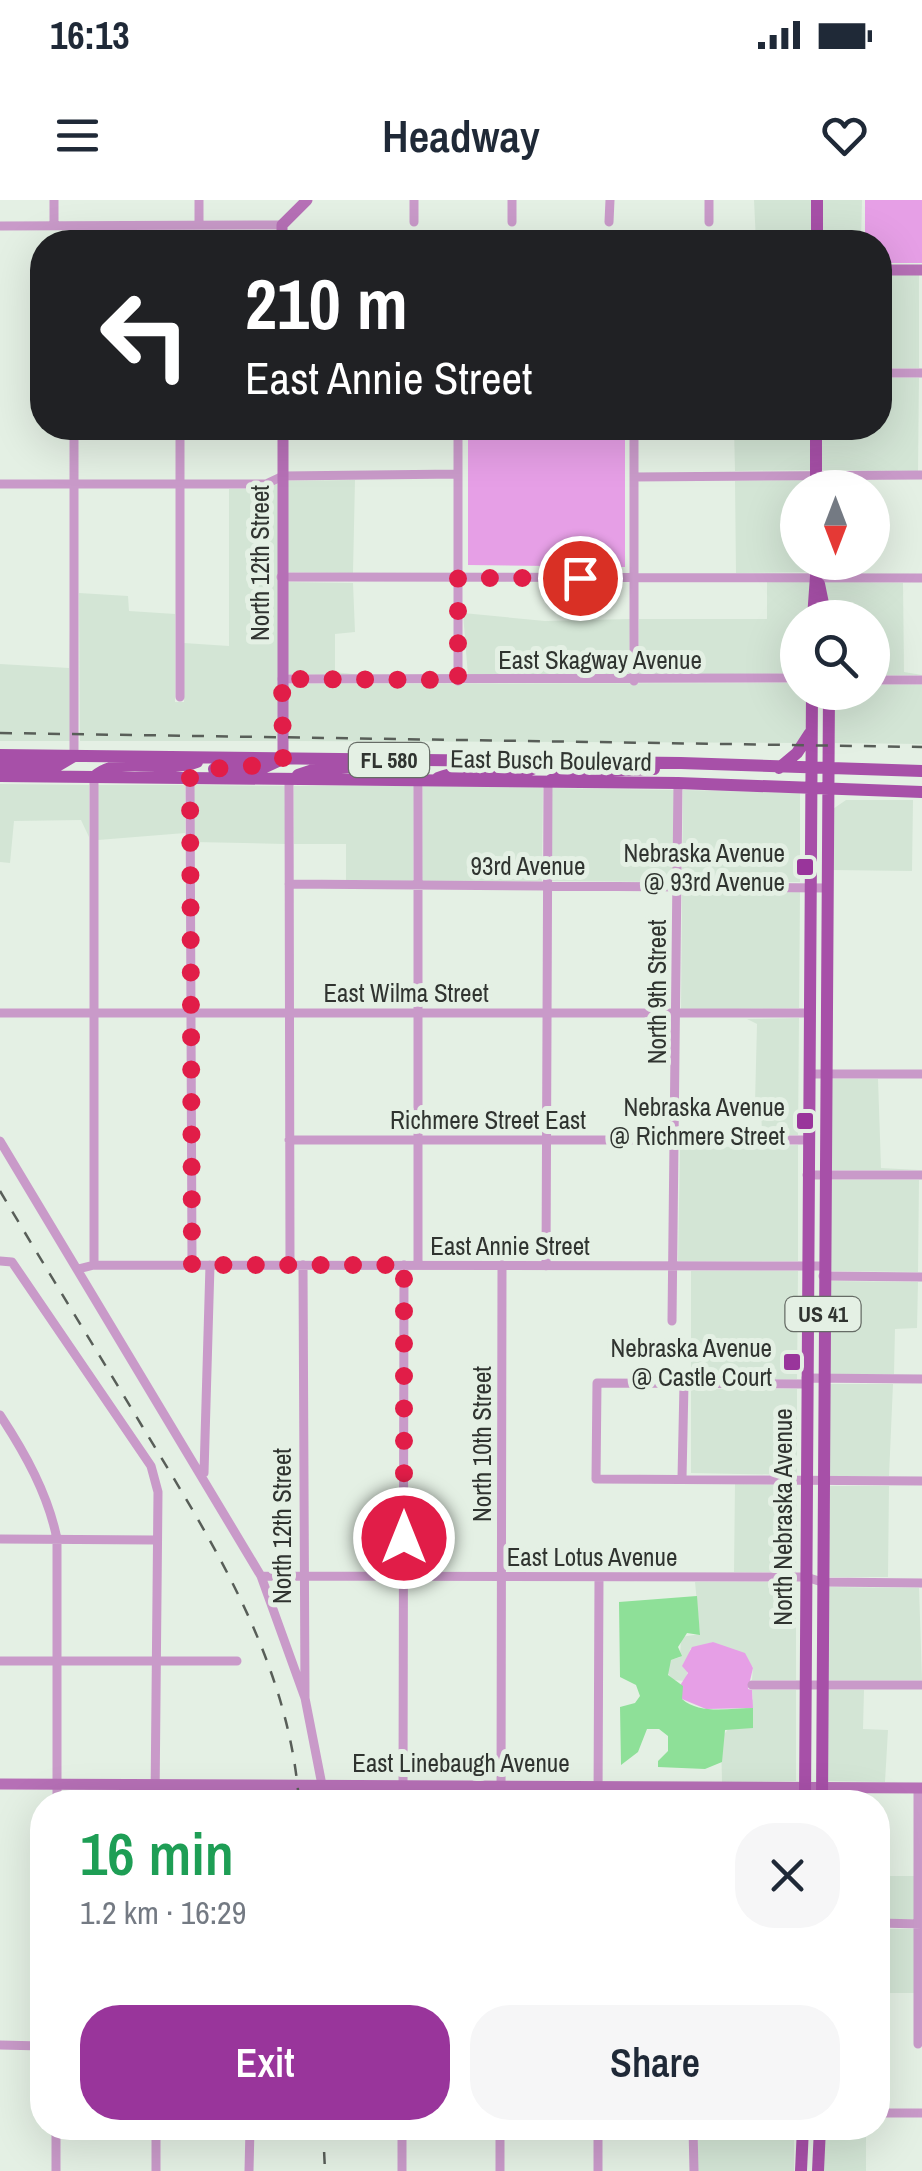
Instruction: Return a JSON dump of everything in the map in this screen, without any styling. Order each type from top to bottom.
[{"type":"main road","points":[[817,200],[817,230]]},
{"type":"main road","points":[[816,440],[816,470]]},
{"type":"main road","name":"North Nebraska Avenue","points":[[805,1790],[806,1175],[811,1014],[808,788],[812,710]]},
{"type":"main road","name":"North Nebraska Avenue","points":[[822,1790],[829,710]]},
{"type":"main road","points":[[779,768],[799,751],[812,727]]},
{"type":"main road","name":"East Busch Boulevard","points":[[0,755],[922,771]]},
{"type":"main road","points":[[0,767],[57,766],[74,756]]},
{"type":"main road","points":[[94,777],[115,766],[180,767],[209,757]]},
{"type":"main road","points":[[190,777],[203,769],[265,768],[283,758]]},
{"type":"main road","points":[[289,779],[316,769],[366,769],[399,760]]},
{"type":"main road","points":[[425,781],[452,772],[524,772],[546,762]]},
{"type":"main road","points":[[548,782],[571,772],[639,772],[681,764]]},
{"type":"main road","name":"East Busch Boulevard","points":[[0,776],[678,783],[922,792]]},
{"type":"main road","points":[[810,946],[816,953],[820,988],[827,994]]},
{"type":"main road","points":[[802,2171],[803,2140]]},
{"type":"main road","points":[[818,2171],[819,2140]]},
{"type":"street","points":[[54,200],[54,226]]},
{"type":"street","points":[[199,200],[199,226]]},
{"type":"street","points":[[0,226],[282,225],[307,200]]},
{"type":"street","points":[[414,200],[414,222]]},
{"type":"street","points":[[512,200],[512,222]]},
{"type":"street","points":[[610,200],[610,222]]},
{"type":"street","points":[[708,200],[709,222]]},
{"type":"street","points":[[282,225],[282,230]]},
{"type":"street","points":[[892,270],[922,270]]},
{"type":"street","points":[[892,372],[922,373]]},
{"type":"street","points":[[74,440],[74,756]]},
{"type":"street","points":[[180,440],[180,697]]},
{"type":"street","name":"North 12th Street","points":[[283,440],[283,758]]},
{"type":"street","points":[[458,440],[458,680]]},
{"type":"street","points":[[634,440],[634,681]]},
{"type":"street","points":[[0,484],[266,484],[283,476],[458,474]]},
{"type":"street","points":[[634,476],[780,480]]},
{"type":"street","points":[[890,478],[922,476]]},
{"type":"street","points":[[281,577],[634,578],[780,572]]},
{"type":"street","points":[[890,576],[922,578]]},
{"type":"street","name":"East Skagway Avenue","points":[[282,679],[780,678]]},
{"type":"street","points":[[890,680],[922,680]]},
{"type":"street","points":[[94,777],[94,1264]]},
{"type":"street","points":[[190,777],[192,1265]]},
{"type":"street","points":[[289,779],[290,1265]]},
{"type":"street","points":[[418,1265],[418,886],[425,781]]},
{"type":"street","points":[[546,1266],[548,782]]},
{"type":"street","name":"North 9th Street","points":[[672,1321],[678,783]]},
{"type":"street","name":"93rd Avenue","points":[[289,884],[826,888]]},
{"type":"street","name":"East Wilma Street","points":[[0,1013],[811,1014]]},
{"type":"street","points":[[810,1074],[922,1074]]},
{"type":"street","name":"Richmere Street East","points":[[290,1140],[807,1140]]},
{"type":"street","points":[[0,1141],[261,1576],[306,1698]]},
{"type":"street","points":[[806,1175],[922,1175]]},
{"type":"street","points":[[0,1261],[12,1262],[151,1466],[158,1492],[155,1790]]},
{"type":"street","name":"East Annie Street","points":[[78,1269],[94,1264],[806,1266],[823,1271],[922,1278]]},
{"type":"street","points":[[204,1476],[210,1265]]},
{"type":"street","name":"North 12th Street","points":[[303,1265],[306,1698],[322,1785]]},
{"type":"street","points":[[403,1790],[404,1265]]},
{"type":"street","name":"North 10th Street","points":[[502,1266],[502,1790]]},
{"type":"street","points":[[922,1379],[597,1383],[596,1479],[922,1481]]},
{"type":"street","points":[[682,1478],[684,1384]]},
{"type":"street","points":[[0,1415],[22,1448],[52,1513],[58,1539],[58,1790]]},
{"type":"street","points":[[0,1539],[155,1540]]},
{"type":"street","name":"East Lotus Avenue","points":[[261,1576],[806,1577],[822,1582],[922,1583]]},
{"type":"street","points":[[598,1787],[600,1577]]},
{"type":"street","points":[[0,1661],[237,1661]]},
{"type":"street","points":[[752,1685],[922,1685]]},
{"type":"street","name":"East Linebaugh Avenue","points":[[0,1784],[920,1788]]},
{"type":"street","points":[[918,2044],[920,1788]]},
{"type":"street","points":[[890,1924],[920,1924]]},
{"type":"street","points":[[0,2045],[30,2046]]},
{"type":"street","points":[[890,2113],[922,2113]]},
{"type":"street","points":[[56,2140],[56,2171]]},
{"type":"street","points":[[156,2140],[156,2171]]},
{"type":"street","points":[[250,2140],[250,2171]]},
{"type":"street","points":[[402,2140],[402,2171]]},
{"type":"street","points":[[500,2140],[500,2171]]},
{"type":"street","points":[[598,2140],[598,2171]]},
{"type":"street","points":[[694,2140],[694,2171]]},
{"type":"shaded area","points":[[754,200],[812,200],[812,230],[755,230]]},
{"type":"shaded area","points":[[821,200],[862,200],[861,230],[821,230]]},
{"type":"shaded area","points":[[865,200],[922,200],[922,263],[892,263],[892,230],[865,230]]},
{"type":"shaded area","points":[[892,275],[919,275],[919,368],[892,368]]},
{"type":"shaded area","points":[[892,378],[919,378],[918,471],[821,470],[821,440],[892,440]]},
{"type":"shaded area","points":[[468,440],[625,440],[625,567],[468,565]]},
{"type":"shaded area","points":[[734,440],[812,440],[812,470],[735,471]]},
{"type":"shaded area","points":[[355,480],[353,573],[286,572],[287,481]]},
{"type":"shaded area","points":[[780,480],[780,572],[736,573],[735,481]]},
{"type":"shaded area","points":[[279,483],[279,741],[80,741],[79,593],[128,596],[129,611],[175,614],[175,702],[184,702],[184,643],[229,646],[229,489],[266,489]]},
{"type":"shaded area","points":[[286,582],[353,583],[355,632],[335,634],[335,672],[361,675],[287,674]]},
{"type":"shaded area","points":[[767,582],[812,582],[810,600],[780,600],[780,673],[638,676],[639,619],[767,619]]},
{"type":"shaded area","points":[[823,582],[903,583],[904,672],[922,675],[890,675],[890,600],[827,600]]},
{"type":"shaded area","points":[[71,592],[71,741],[0,741],[0,664],[69,668]]},
{"type":"shaded area","points":[[463,613],[545,621],[630,619],[629,676],[468,676]]},
{"type":"shaded area","points":[[780,683],[780,710],[808,710],[808,726],[799,743],[288,741],[287,684]]},
{"type":"shaded area","points":[[890,685],[922,685],[922,744],[835,743],[834,710],[890,710]]},
{"type":"shaded area","points":[[0,784],[89,785],[89,837],[81,820],[14,821],[10,863],[0,862]]},
{"type":"shaded area","points":[[98,785],[185,785],[185,833],[98,840]]},
{"type":"shaded area","points":[[194,785],[285,786],[285,844],[194,842]]},
{"type":"shaded area","points":[[294,786],[414,786],[413,881],[346,880],[346,844],[294,844]]},
{"type":"shaded area","points":[[423,786],[543,788],[542,881],[422,881]]},
{"type":"shaded area","points":[[552,788],[674,790],[673,882],[551,881]]},
{"type":"shaded area","points":[[683,790],[800,793],[800,882],[682,882]]},
{"type":"shaded area","points":[[846,800],[913,800],[912,871],[832,870],[833,809]]},
{"type":"shaded area","points":[[682,892],[800,892],[799,1008],[681,1010]]},
{"type":"shaded area","points":[[799,1018],[798,1135],[762,1135],[761,1106],[755,1103],[757,1024],[747,1019]]},
{"type":"shaded area","points":[[831,1079],[878,1079],[881,1168],[919,1170],[830,1170]]},
{"type":"shaded area","points":[[798,1145],[798,1261],[678,1261],[680,1148]]},
{"type":"shaded area","points":[[830,1180],[919,1180],[918,1272],[829,1271]]},
{"type":"shaded area","points":[[691,1271],[798,1271],[797,1379],[691,1379]]},
{"type":"shaded area","points":[[829,1281],[918,1282],[917,1328],[895,1329],[894,1374],[828,1374]]},
{"type":"shaded area","points":[[828,1384],[893,1384],[889,1476],[827,1476]]},
{"type":"shaded area","points":[[691,1389],[797,1389],[797,1475],[691,1473]]},
{"type":"shaded area","points":[[735,1484],[797,1485],[796,1572],[734,1572]]},
{"type":"shaded area","points":[[827,1486],[889,1486],[888,1577],[827,1577]]},
{"type":"shaded area","points":[[695,1582],[796,1582],[796,1680],[752,1680],[753,1667],[713,1642],[690,1649],[686,1681],[672,1680],[666,1670],[671,1660],[680,1657],[681,1637],[700,1634]]},
{"type":"shaded area","points":[[827,1587],[919,1588],[922,1680],[827,1680]]},
{"type":"shaded area","points":[[697,1596],[700,1635],[687,1633],[678,1647],[682,1656],[671,1660],[668,1675],[683,1686],[682,1699],[689,1704],[716,1710],[753,1708],[753,1728],[725,1730],[722,1762],[705,1769],[658,1767],[658,1761],[668,1751],[668,1736],[659,1729],[647,1729],[638,1752],[621,1765],[620,1707],[635,1703],[640,1696],[636,1685],[620,1677],[619,1602]]},
{"type":"shaded area","points":[[713,1642],[745,1653],[753,1668],[748,1689],[752,1690],[753,1708],[706,1709],[682,1699],[681,1684],[688,1673],[682,1666],[692,1647]]},
{"type":"shaded area","points":[[752,1690],[796,1690],[796,1781],[722,1782],[721,1738],[753,1699]]},
{"type":"shaded area","points":[[827,1690],[864,1690],[863,1729],[888,1730],[885,1782],[826,1781]]},
{"type":"shaded area","points":[[890,1876],[914,1876],[914,1919],[890,1919]]},
{"type":"shaded area","points":[[890,1929],[914,1929],[914,1993],[890,1993]]},
{"type":"shaded area","points":[[698,2140],[794,2140],[794,2171],[698,2171]]},
{"type":"shaded area","points":[[824,2140],[866,2140],[866,2171],[824,2171]]},
{"type":"railway","points":[[0,733],[922,747]]},
{"type":"railway","points":[[0,1191],[195,1514],[243,1605],[280,1701],[297,1790]]},
{"type":"railway","points":[[324,2140],[325,2171]]},
{"type":"place","name":"Nebraska Avenue @ 93rd Avenue","points":[[805,867]]},
{"type":"place","name":"Nebraska Avenue @ Richmere Street","points":[[805,1121]]},
{"type":"place","name":"Nebraska Avenue @ Castle Court","points":[[792,1362]]},
{"type":"route","points":[[404,1538],[404,1265],[192,1265],[190,777],[195,770],[203,769],[265,768],[283,758],[282,679],[458,680],[458,578],[580,578]]}]
